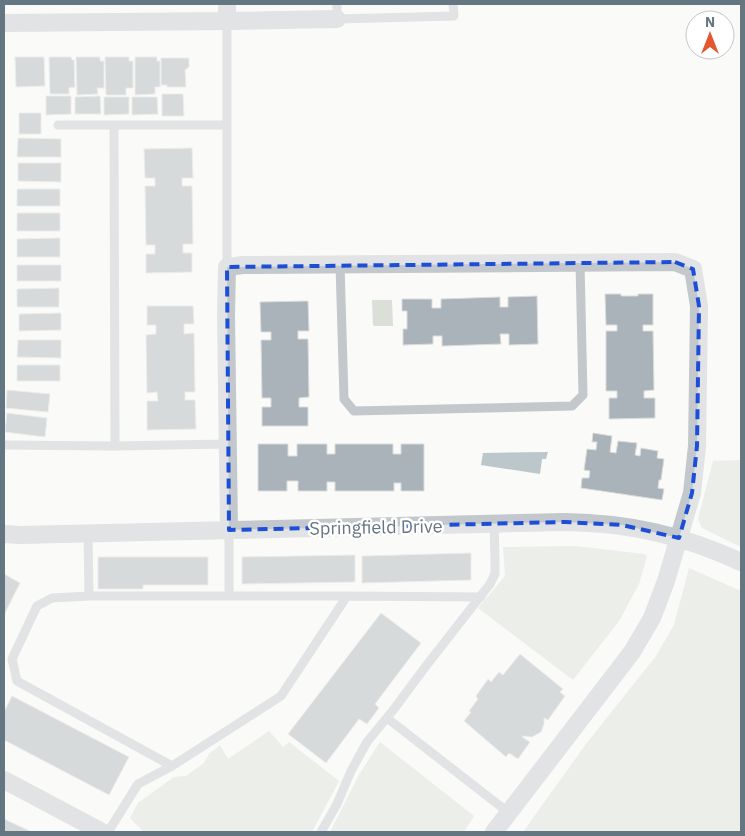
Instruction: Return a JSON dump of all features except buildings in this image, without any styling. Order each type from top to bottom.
[{"type":"street","points":[[4,23],[227,12],[337,11]]},
{"type":"street","points":[[229,530],[227,268],[243,265],[675,262],[692,269],[699,306],[698,446],[692,493],[660,600],[643,635],[632,652],[494,832]]},
{"type":"street","name":"Springfield Drive","points":[[4,534],[88,534],[593,522],[650,530],[705,546],[741,562]]},
{"type":"street","points":[[4,780],[102,832]]},
{"type":"lane","points":[[337,11],[454,16],[453,4]]},
{"type":"lane","points":[[227,12],[227,268]]},
{"type":"lane","points":[[58,125],[227,124]]},
{"type":"lane","points":[[114,125],[115,446]]},
{"type":"lane","points":[[340,265],[344,399],[354,411],[572,406],[583,395],[580,263]]},
{"type":"lane","points":[[4,445],[228,444]]},
{"type":"lane","points":[[321,832],[337,804],[351,771],[368,742],[490,584],[495,574],[494,524]]},
{"type":"lane","points":[[229,530],[229,596]]},
{"type":"lane","points":[[88,534],[89,596]]},
{"type":"lane","points":[[172,766],[17,681],[12,659],[38,606],[52,598],[89,596],[481,597]]},
{"type":"lane","points":[[108,832],[138,784],[172,766],[281,696],[347,596]]},
{"type":"lane","points":[[387,718],[508,813]]},
{"type":"highlighted area","points":[[675,262],[693,269],[699,306],[697,446],[692,493],[679,538],[622,525],[565,522],[229,530],[227,267]]},
{"type":"shaded area","points":[[372,300],[392,300],[393,326],[373,325]]},
{"type":"shaded area","points":[[548,452],[546,459],[542,459],[540,474],[481,465],[483,453]]},
{"type":"shaded area","points":[[741,460],[741,547],[702,528],[698,519],[713,461]]},
{"type":"shaded area","points":[[575,546],[644,554],[647,556],[639,584],[619,621],[573,680],[478,608],[505,576],[503,547]]},
{"type":"shaded area","points":[[689,568],[741,591],[741,832],[523,832],[586,744],[656,656],[674,625]]},
{"type":"shaded area","points":[[269,731],[283,747],[289,742],[339,781],[312,832],[144,832],[130,818],[138,803],[174,777],[186,776],[204,763],[209,754],[220,745],[228,759]]},
{"type":"shaded area","points":[[380,742],[474,816],[464,832],[330,832],[359,775]]}]
